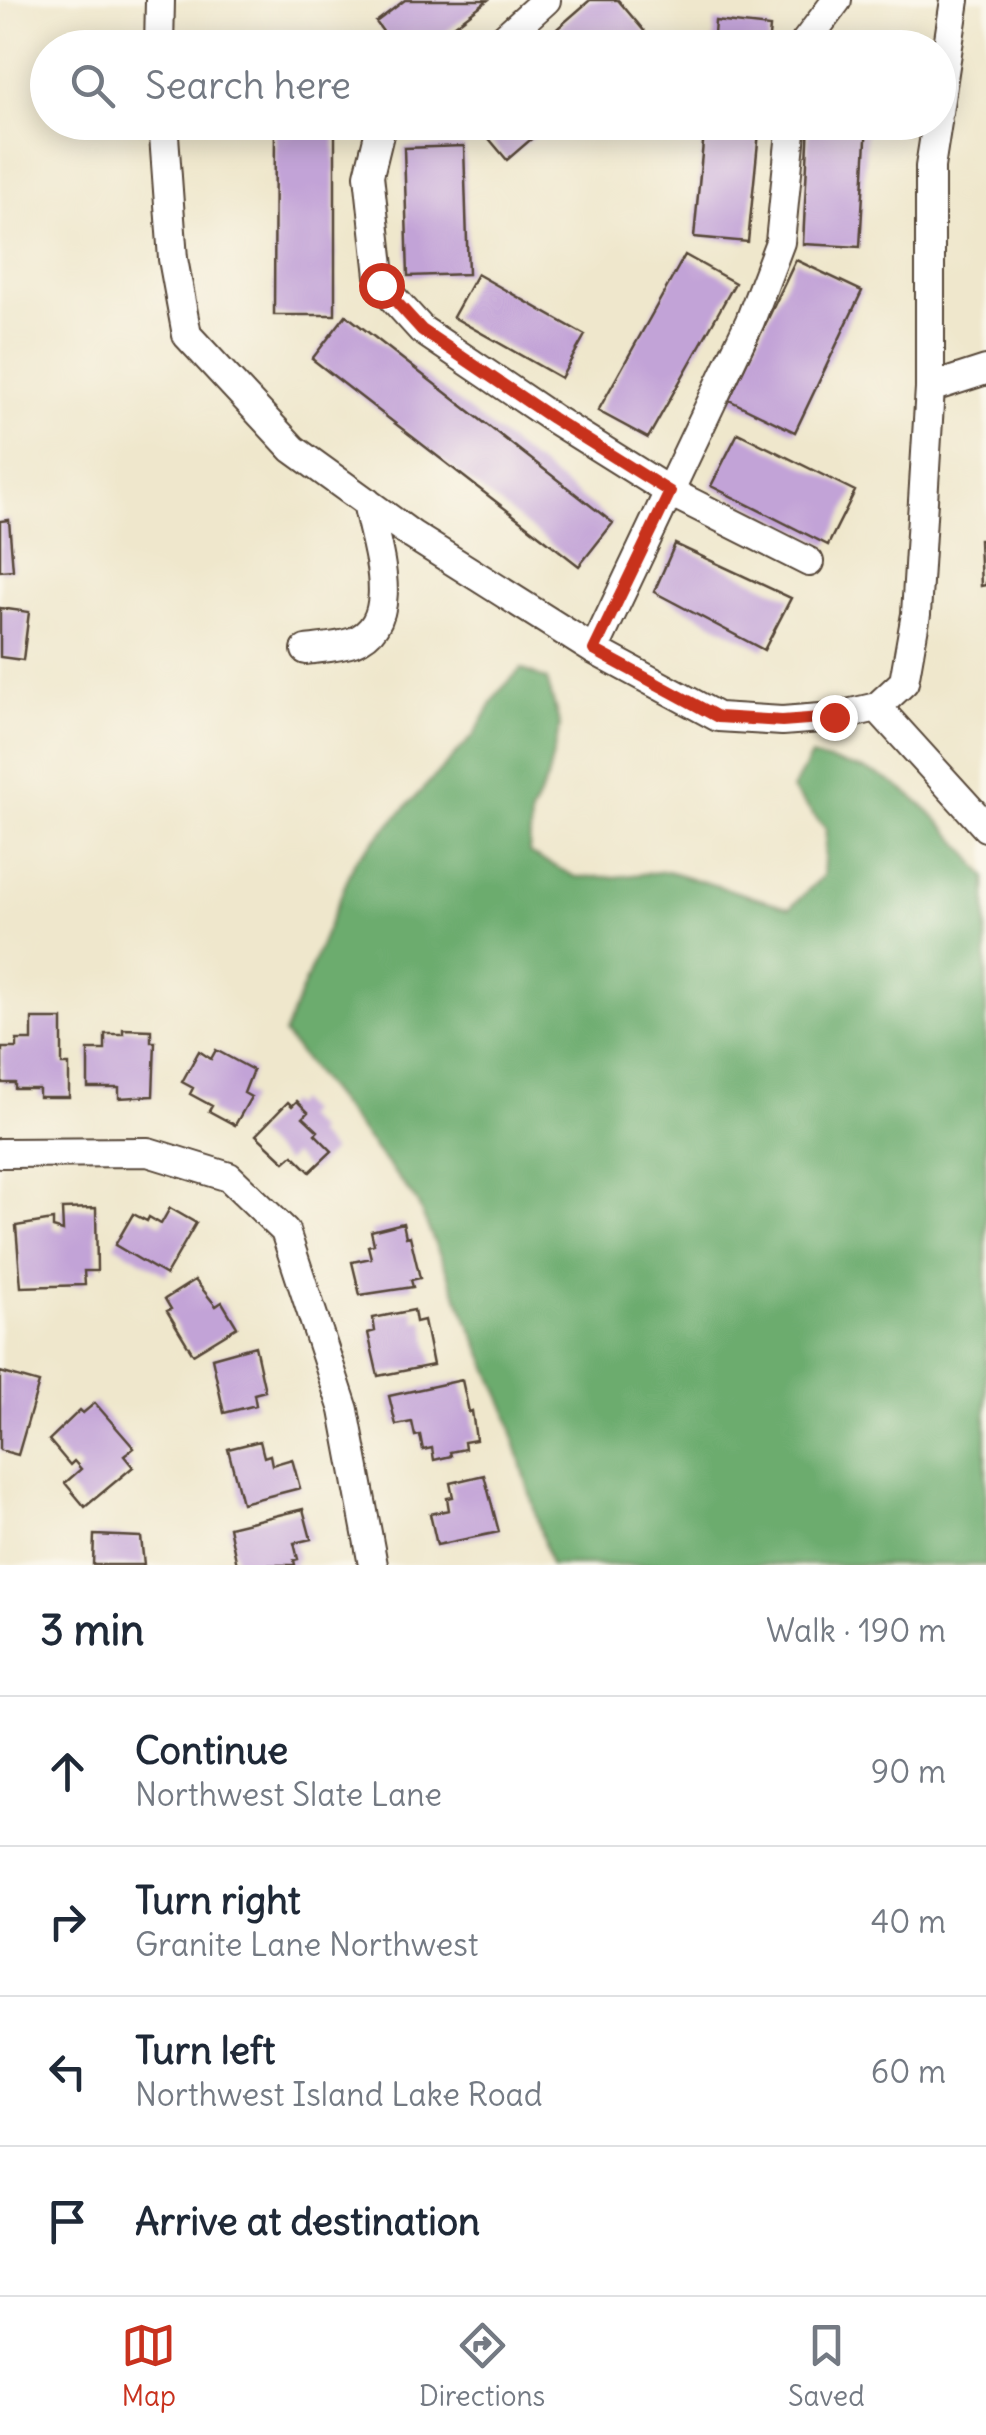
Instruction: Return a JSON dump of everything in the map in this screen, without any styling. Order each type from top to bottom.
[{"type":"street","points":[[160,0],[160,30]]},
{"type":"street","points":[[512,30],[546,0]]},
{"type":"street","points":[[814,30],[837,0]]},
{"type":"street","points":[[950,30],[955,0]]},
{"type":"street","points":[[164,140],[173,260],[187,336],[294,449],[412,534],[594,650],[718,717],[782,721],[834,717],[876,707],[904,682],[916,614],[930,388],[930,167],[934,140]]},
{"type":"street","points":[[378,140],[369,175],[381,285],[422,330],[670,492],[809,562]]},
{"type":"street","points":[[594,650],[750,321],[780,242],[790,140]]},
{"type":"street","points":[[930,388],[986,370]]},
{"type":"street","points":[[306,650],[352,642],[376,628],[384,606],[367,502]]},
{"type":"street","points":[[876,707],[986,827]]},
{"type":"street","points":[[0,1153],[148,1152],[228,1177],[285,1231],[344,1410],[373,1565]]},
{"type":"green space","points":[[521,669],[547,680],[560,726],[547,779],[531,814],[529,853],[576,877],[668,871],[790,908],[823,876],[826,829],[792,790],[811,756],[869,771],[901,788],[941,823],[986,877],[986,1565],[550,1565],[506,1409],[417,1202],[284,1034],[355,861],[474,735],[498,693]]},
{"type":"building","points":[[405,0],[488,0],[449,30],[382,30],[376,22]]},
{"type":"building","points":[[590,0],[618,0],[643,30],[556,30]]},
{"type":"building","points":[[715,21],[770,27],[770,30],[714,30]]},
{"type":"building","points":[[275,140],[335,140],[335,315],[274,315]]},
{"type":"building","points":[[490,140],[530,140],[507,160]]},
{"type":"building","points":[[703,140],[758,140],[748,242],[694,237]]},
{"type":"building","points":[[808,140],[866,140],[860,247],[803,244]]},
{"type":"building","points":[[464,146],[468,274],[408,276],[404,148]]},
{"type":"building","points":[[685,255],[735,283],[648,438],[598,411]]},
{"type":"building","points":[[796,260],[862,291],[795,432],[729,400]]},
{"type":"building","points":[[477,274],[585,335],[561,378],[453,317]]},
{"type":"building","points":[[346,315],[613,523],[579,566],[312,359]]},
{"type":"building","points":[[738,433],[855,491],[828,545],[711,486]]},
{"type":"building","points":[[9,520],[13,570],[0,571],[0,521]]},
{"type":"building","points":[[979,540],[986,540],[986,585],[981,586]]},
{"type":"building","points":[[675,544],[791,598],[764,650],[654,592]]},
{"type":"building","points":[[0,608],[29,612],[23,660],[0,657]]},
{"type":"building","points":[[32,1019],[62,1019],[62,1065],[69,1065],[69,1097],[39,1097],[39,1089],[15,1089],[15,1083],[2,1083],[2,1048],[17,1048],[17,1040],[32,1040]]},
{"type":"building","points":[[123,1029],[151,1030],[151,1042],[155,1042],[153,1096],[119,1098],[119,1088],[88,1088],[88,1050],[105,1050],[105,1034],[123,1034]]},
{"type":"building","points":[[216,1050],[253,1070],[244,1093],[251,1097],[235,1125],[209,1111],[212,1106],[190,1094],[193,1088],[182,1082],[199,1051],[211,1059]]},
{"type":"building","points":[[297,1101],[308,1112],[303,1117],[332,1151],[310,1172],[293,1155],[285,1162],[256,1135],[288,1102],[292,1106]]},
{"type":"building","points":[[96,1208],[97,1271],[84,1271],[85,1285],[21,1287],[16,1226],[53,1220],[53,1228],[63,1231],[62,1209]]},
{"type":"building","points":[[170,1208],[196,1223],[166,1275],[115,1245],[133,1214],[161,1224]]},
{"type":"building","points":[[403,1223],[420,1278],[411,1280],[413,1287],[360,1295],[352,1262],[371,1258],[371,1231]]},
{"type":"building","points":[[195,1280],[216,1306],[222,1302],[237,1327],[193,1354],[167,1311],[171,1309],[165,1299]]},
{"type":"building","points":[[414,1310],[416,1322],[424,1320],[433,1365],[378,1376],[368,1333],[375,1331],[373,1318]]},
{"type":"building","points":[[255,1346],[265,1391],[254,1394],[256,1405],[224,1413],[212,1358]]},
{"type":"building","points":[[0,1372],[39,1383],[18,1455],[0,1450]]},
{"type":"building","points":[[462,1380],[476,1440],[464,1442],[465,1449],[450,1452],[451,1456],[434,1460],[432,1448],[423,1450],[412,1422],[396,1425],[389,1396]]},
{"type":"building","points":[[95,1403],[134,1448],[124,1456],[133,1467],[85,1507],[65,1483],[81,1469],[74,1461],[70,1465],[49,1440],[80,1410],[83,1413]]},
{"type":"building","points":[[260,1441],[264,1457],[270,1455],[272,1465],[292,1459],[300,1488],[242,1503],[228,1449]]},
{"type":"building","points":[[484,1475],[499,1532],[437,1545],[430,1514],[449,1510],[447,1498],[453,1497],[450,1483]]},
{"type":"building","points":[[303,1509],[311,1539],[294,1543],[298,1559],[294,1560],[295,1565],[237,1565],[229,1527]]},
{"type":"building","points":[[94,1535],[141,1537],[144,1565],[93,1565]]},
{"type":"route","points":[[381,285],[422,330],[670,492],[594,650],[718,717],[782,721],[834,717]]}]
